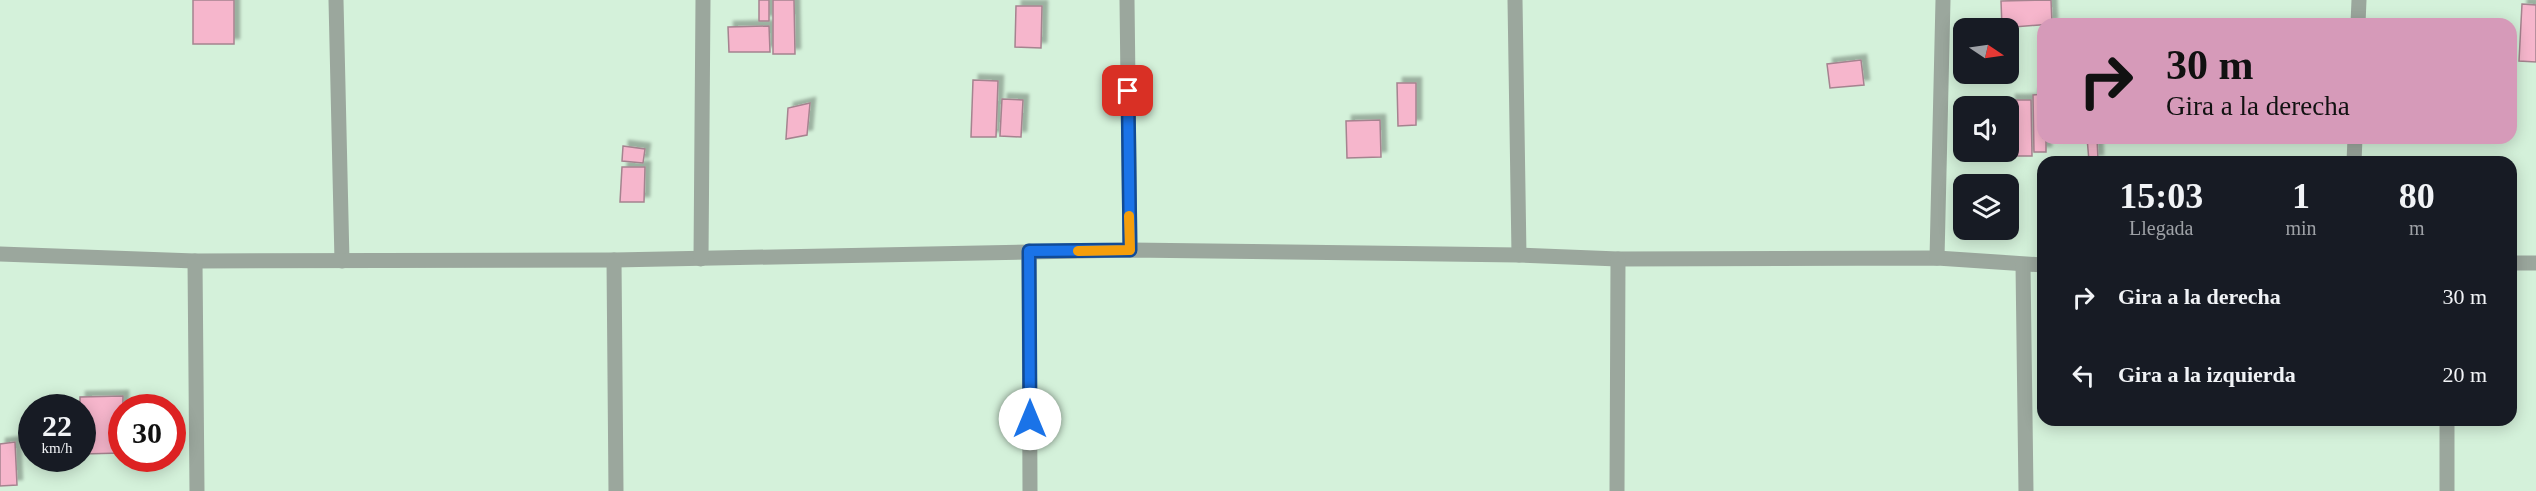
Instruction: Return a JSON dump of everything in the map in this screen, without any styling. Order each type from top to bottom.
[{"type":"street","points":[[336,0],[342,261]]},
{"type":"street","points":[[701,259],[703,0]]},
{"type":"street","points":[[1127,0],[1130,250]]},
{"type":"street","points":[[1515,0],[1519,255]]},
{"type":"street","points":[[1937,258],[1943,0]]},
{"type":"street","points":[[2358,18],[2359,0]]},
{"type":"street","points":[[0,254],[195,261],[342,261],[701,259],[1130,250],[1519,255],[1618,260],[1937,258],[2037,265]]},
{"type":"street","points":[[1029,251],[1030,491]]},
{"type":"street","points":[[614,260],[615,491]]},
{"type":"street","points":[[1617,491],[1618,260]]},
{"type":"street","points":[[195,261],[197,491]]},
{"type":"street","points":[[2517,263],[2536,263]]},
{"type":"street","points":[[2023,266],[2026,491]]},
{"type":"street","points":[[2447,426],[2447,491]]},
{"type":"building","points":[[193,0],[234,0],[234,44],[193,44]]},
{"type":"building","points":[[759,0],[769,0],[769,21],[759,21]]},
{"type":"building","points":[[773,0],[794,0],[795,54],[773,54]]},
{"type":"building","points":[[2051,0],[2052,18],[2037,18],[2037,25],[2019,27],[2019,18],[2002,18],[2001,1]]},
{"type":"building","points":[[2522,4],[2536,5],[2536,62],[2519,61]]},
{"type":"building","points":[[1016,6],[1042,6],[1041,48],[1015,47]]},
{"type":"building","points":[[769,26],[770,52],[729,52],[728,27]]},
{"type":"building","points":[[1861,60],[1864,85],[1830,88],[1827,64]]},
{"type":"building","points":[[973,80],[998,81],[996,137],[971,137]]},
{"type":"building","points":[[1397,83],[1416,83],[1416,125],[1398,126]]},
{"type":"building","points":[[2033,95],[2037,95],[2037,144],[2046,144],[2046,152],[2034,152]]},
{"type":"building","points":[[1002,99],[1023,100],[1021,137],[1000,136]]},
{"type":"building","points":[[2019,100],[2031,100],[2032,156],[2019,156]]},
{"type":"building","points":[[810,103],[807,135],[786,139],[788,108]]},
{"type":"building","points":[[1380,120],[1381,157],[1347,158],[1346,121]]},
{"type":"building","points":[[2088,144],[2097,144],[2098,156],[2089,156]]},
{"type":"building","points":[[623,146],[645,149],[643,163],[622,161]]},
{"type":"building","points":[[622,167],[645,167],[644,202],[620,202]]},
{"type":"building","points":[[108,396],[108,453],[96,454],[96,397]]},
{"type":"building","points":[[15,442],[17,485],[0,486],[0,444]]},
{"type":"slow traffic","points":[[1078,251],[1130,250],[1129,216]]},
{"type":"route","points":[[1030,419],[1029,251],[1130,250],[1128,91]]}]
